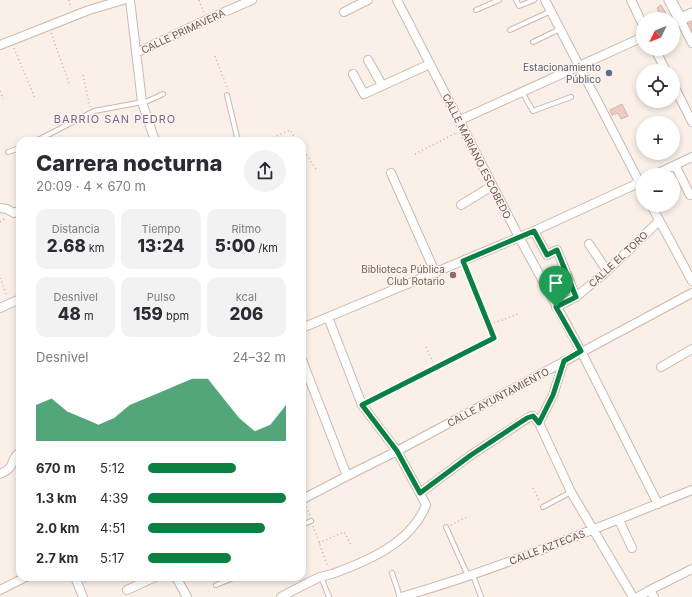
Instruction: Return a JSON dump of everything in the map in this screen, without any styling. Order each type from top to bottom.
[{"type":"street","points":[[0,45],[89,10],[123,0]]},
{"type":"street","points":[[130,0],[142,102],[154,137]]},
{"type":"street","name":"CALLE PRIMAVERA","points":[[136,53],[252,0]]},
{"type":"street","points":[[344,12],[368,0]]},
{"type":"street","name":"CALLE MARIANO ESCOBEDO","points":[[397,0],[518,237],[581,351],[658,504]]},
{"type":"street","points":[[545,0],[636,173]]},
{"type":"street","points":[[631,0],[637,12]]},
{"type":"street","points":[[670,0],[674,12]]},
{"type":"street","points":[[680,20],[692,14]]},
{"type":"street","points":[[680,25],[692,43]]},
{"type":"street","points":[[458,120],[636,40]]},
{"type":"street","points":[[368,60],[382,85]]},
{"type":"street","points":[[353,74],[364,94],[430,64]]},
{"type":"street","points":[[680,98],[692,122]]},
{"type":"street","points":[[668,168],[692,157]]},
{"type":"street","points":[[674,165],[690,195]]},
{"type":"street","points":[[391,173],[435,272]]},
{"type":"street","points":[[461,205],[492,186]]},
{"type":"street","points":[[306,326],[636,187]]},
{"type":"street","points":[[0,208],[7,209],[14,213],[16,212]]},
{"type":"street","points":[[655,212],[692,281]]},
{"type":"street","name":"CALLE EL TORO","points":[[556,307],[576,297],[607,271],[659,220]]},
{"type":"street","points":[[534,231],[547,255],[557,250],[576,297]]},
{"type":"street","points":[[589,244],[607,271]]},
{"type":"street","name":"CALLE AYUNTAMIENTO","points":[[306,497],[397,451],[581,351],[692,293]]},
{"type":"street","points":[[0,308],[16,301]]},
{"type":"street","points":[[281,597],[321,576],[331,575],[374,556],[394,544],[412,528],[423,513],[426,504],[397,451],[362,405],[328,317]]},
{"type":"street","points":[[661,367],[692,349]]},
{"type":"street","points":[[539,423],[553,395],[564,361]]},
{"type":"street","points":[[306,383],[347,476]]},
{"type":"street","points":[[420,493],[471,455],[527,418],[533,416],[539,423],[571,492],[633,597]]},
{"type":"street","points":[[0,474],[13,465],[16,457]]},
{"type":"street","name":"CALLE AZTECAS","points":[[400,597],[471,576],[619,520],[692,490]]},
{"type":"street","points":[[619,520],[632,548]]},
{"type":"street","points":[[638,597],[652,593],[692,569]]},
{"type":"street","points":[[0,590],[18,581]]},
{"type":"street","points":[[76,581],[83,597]]},
{"type":"street","points":[[127,590],[146,581]]},
{"type":"street","points":[[178,581],[186,597]]},
{"type":"lane","points":[[476,10],[499,0]]},
{"type":"lane","points":[[516,0],[519,6],[534,0]]},
{"type":"lane","points":[[510,30],[551,11]]},
{"type":"lane","points":[[533,42],[560,29]]},
{"type":"lane","points":[[522,92],[533,111],[571,97]]},
{"type":"lane","points":[[44,137],[91,112],[148,101],[163,94]]},
{"type":"lane","points":[[227,95],[237,137]]},
{"type":"lane","points":[[8,152],[16,149]]},
{"type":"lane","points":[[362,405],[494,338],[463,261]]},
{"type":"lane","points":[[543,507],[571,492]]},
{"type":"lane","points":[[306,523],[311,520]]},
{"type":"lane","points":[[446,527],[481,597]]},
{"type":"lane","points":[[392,573],[400,597]]},
{"type":"lane","points":[[321,576],[329,597]]},
{"type":"lane","points":[[216,586],[227,581]]},
{"type":"path","points":[[199,0],[206,20]]},
{"type":"path","points":[[48,26],[70,86]]},
{"type":"path","points":[[13,45],[35,98]]},
{"type":"path","points":[[215,56],[229,92],[227,95]]},
{"type":"path","points":[[83,75],[91,112]]},
{"type":"path","points":[[0,91],[3,99]]},
{"type":"path","points":[[415,154],[463,129]]},
{"type":"path","points":[[275,137],[290,130],[294,137]]},
{"type":"path","points":[[306,154],[316,169]]},
{"type":"path","points":[[0,278],[10,303]]},
{"type":"path","points":[[489,324],[518,314]]},
{"type":"path","points":[[426,347],[435,368]]},
{"type":"path","points":[[533,488],[543,507]]},
{"type":"path","points":[[306,507],[331,575]]},
{"type":"path","points":[[446,527],[470,516]]},
{"type":"path","points":[[319,543],[344,532],[351,545]]},
{"type":"path","points":[[78,585],[87,581]]},
{"type":"building","points":[[661,5],[665,12],[659,12],[657,8]]},
{"type":"building","points":[[692,22],[692,31],[691,32],[687,24]]},
{"type":"building","points":[[622,104],[628,116],[621,119],[618,113],[612,115],[610,110]]},
{"type":"place","name":"Estacionamiento Público","points":[[609,73]]},
{"type":"place","name":"Biblioteca Pública Club Rotario","points":[[453,275]]},
{"type":"district","name":"BARRIO SAN PEDRO","points":[[115,119]]},
{"type":"route","points":[[534,231],[547,255],[557,250],[576,297],[556,307],[581,351],[564,361],[553,395],[539,423],[533,416],[530,416],[471,455],[420,493],[397,451],[362,405],[494,338],[463,261],[534,231]]}]
